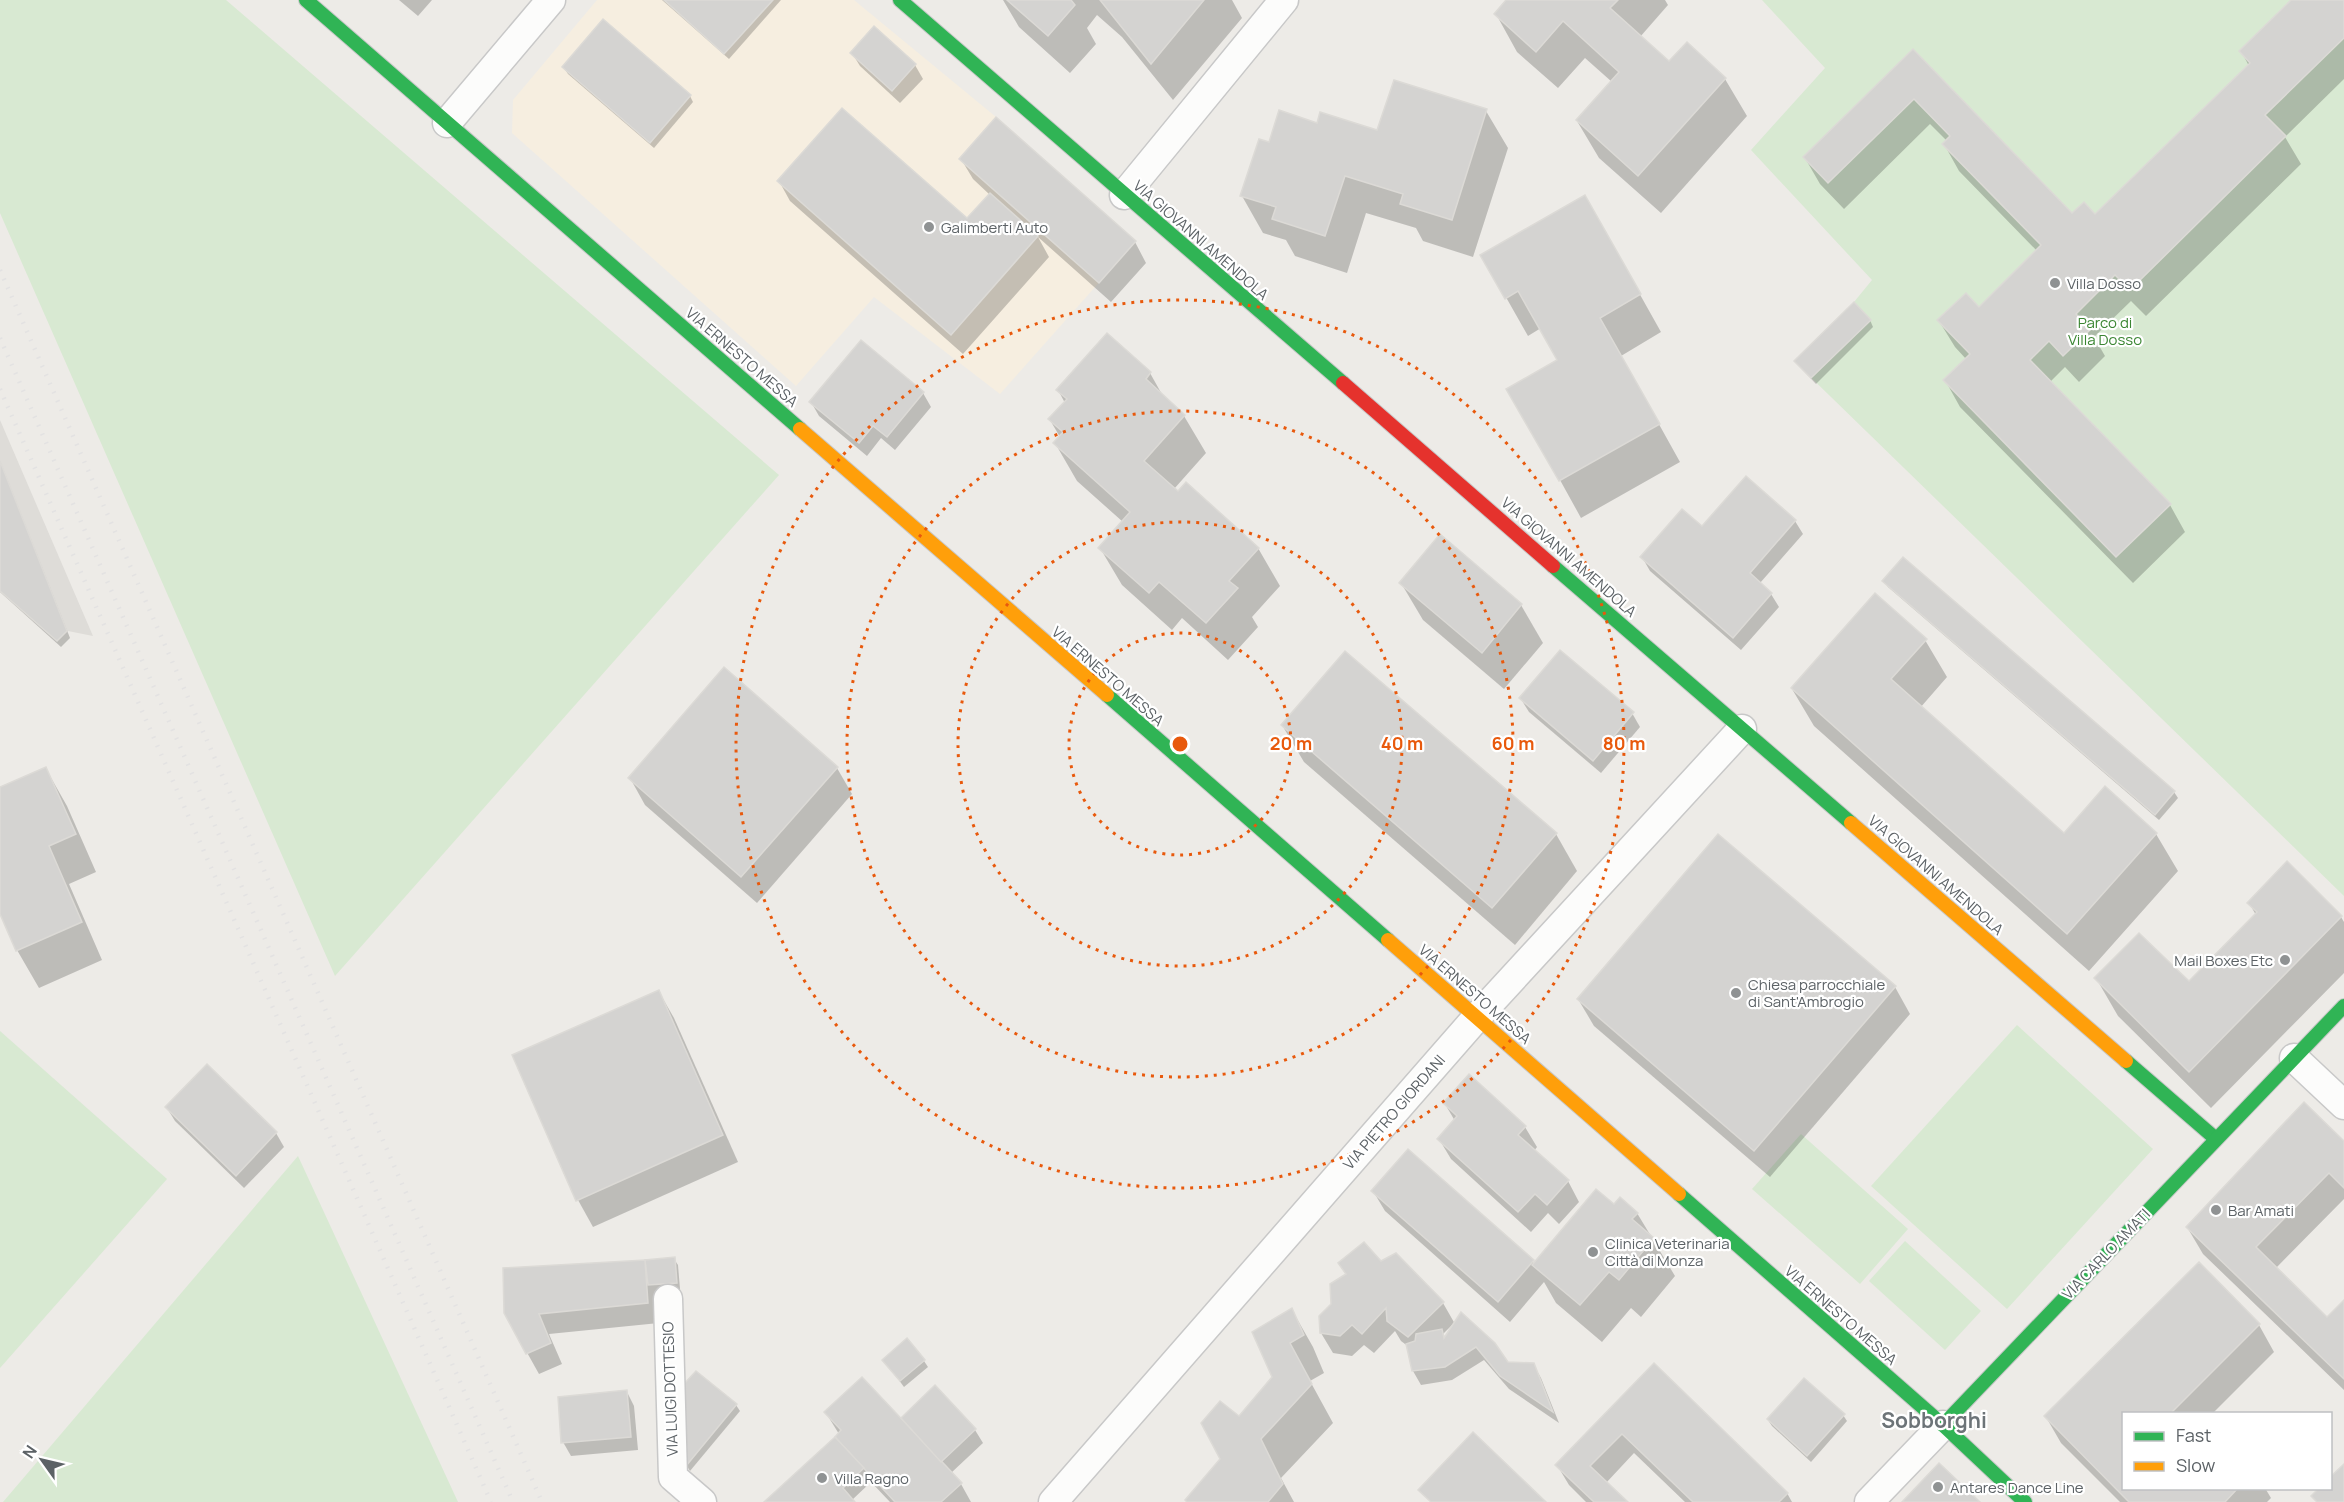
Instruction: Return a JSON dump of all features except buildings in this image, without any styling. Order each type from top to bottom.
[{"type":"street","name":"VIA ERNESTO MESSA","points":[[306,0],[1477,1017],[1942,1425],[2025,1502]]},
{"type":"street","points":[[447,123],[551,0]]},
{"type":"street","name":"VIA GIOVANNI AMENDOLA","points":[[900,0],[2216,1139]]},
{"type":"street","points":[[1124,195],[1284,0]]},
{"type":"street","name":"VIA PIETRO GIORDANI","points":[[1053,1502],[1477,1017],[1742,729]]},
{"type":"street","name":"VIA CARLO AMATI","points":[[1869,1502],[2344,1006]]},
{"type":"street","points":[[2294,1058],[2344,1105]]},
{"type":"street","name":"VIA LUIGI DOTTESIO","points":[[668,1299],[673,1477],[702,1502]]},
{"type":"shaded area","points":[[597,0],[854,0],[996,117],[1136,241],[1000,394],[874,297],[796,386],[512,133],[513,100]]},
{"type":"shaded area","points":[[0,420],[93,636],[68,631],[57,641],[0,591]]},
{"type":"green space","points":[[0,0],[226,0],[779,475],[335,976],[0,213]]},
{"type":"green space","name":"Parco di Villa Dosso","points":[[1762,0],[2344,0],[2344,896],[1794,361],[1854,302],[1872,280],[1751,150],[1825,68]]},
{"type":"green space","points":[[2017,1025],[2153,1149],[2007,1309],[1871,1186]]},
{"type":"green space","points":[[0,1031],[167,1179],[0,1368]]},
{"type":"green space","points":[[1801,1134],[1908,1229],[1860,1284],[1752,1189]]},
{"type":"green space","points":[[298,1156],[458,1502],[3,1502]]},
{"type":"green space","points":[[1905,1241],[1981,1311],[1945,1350],[1869,1281]]},
{"type":"railway","points":[[0,270],[542,1502]]},
{"type":"railway","points":[[0,338],[513,1502]]},
{"type":"railway","points":[[0,389],[491,1502]]},
{"type":"traffic: fast","points":[[306,0],[800,429]]},
{"type":"traffic: fast","points":[[900,0],[1343,383]]},
{"type":"traffic: fast","points":[[1553,566],[1851,823]]},
{"type":"traffic: fast","points":[[1107,695],[1388,940]]},
{"type":"traffic: fast","points":[[1943,1425],[2344,1006]]},
{"type":"traffic: fast","points":[[2126,1061],[2216,1139]]},
{"type":"traffic: fast","points":[[1679,1194],[1943,1425],[2025,1502]]},
{"type":"traffic: slow","points":[[800,429],[1107,695]]},
{"type":"traffic: slow","points":[[1851,823],[2126,1061]]},
{"type":"traffic: slow","points":[[1388,940],[1679,1194]]},
{"type":"traffic: jam","points":[[1343,383],[1553,566]]},
{"type":"place","name":"Galimberti Auto","points":[[929,227]]},
{"type":"place","name":"Villa Dosso","points":[[2055,283]]},
{"type":"place","name":"Mail Boxes Etc","points":[[2285,960]]},
{"type":"place","name":"Chiesa parrocchiale di Sant'Ambrogio","points":[[1736,993]]},
{"type":"place","name":"Bar Amati","points":[[2216,1210]]},
{"type":"place","name":"Clinica Veterinaria Città di Monza","points":[[1593,1252]]},
{"type":"place","name":"Villa Ragno","points":[[822,1478]]},
{"type":"place","name":"Antares Dance Line","points":[[1938,1487]]},
{"type":"district","name":"Sobborghi","points":[[1934,1420]]}]
